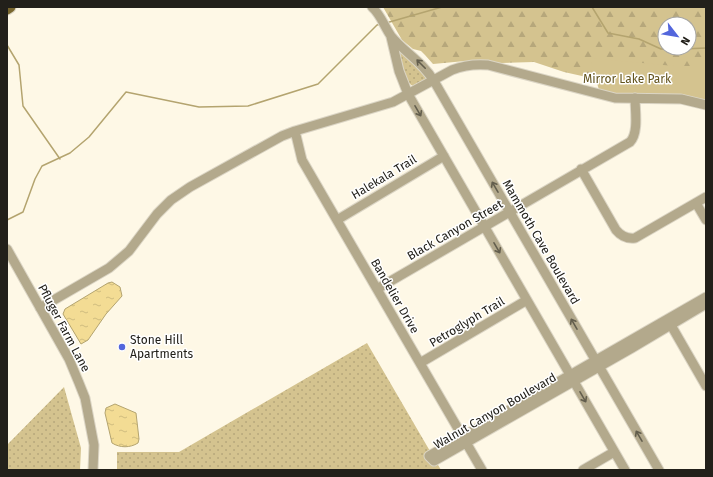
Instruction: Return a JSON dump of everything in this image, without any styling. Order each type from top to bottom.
[{"type":"street","name":"Mammoth Cave Boulevard","points":[[376,9],[391,35],[422,64],[434,81],[659,470]]},
{"type":"street","name":"Mammoth Cave Boulevard","points":[[391,35],[399,72],[408,94],[625,470]]},
{"type":"street","points":[[40,308],[109,268],[129,251],[157,214],[171,200],[255,150],[295,131],[387,104],[460,67],[473,64],[488,65],[607,96],[681,99],[706,105]]},
{"type":"street","name":"Black Canyon Street","points":[[377,289],[632,140],[635,130],[635,98]]},
{"type":"street","name":"Bandelier Drive","points":[[295,131],[302,160],[482,470]]},
{"type":"street","name":"Halekala Trail","points":[[337,220],[444,156]]},
{"type":"street","points":[[582,169],[616,230],[621,236],[630,239],[635,238],[706,197]]},
{"type":"street","points":[[696,203],[706,220]]},
{"type":"street","name":"Pfluger Farm Lane","points":[[7,249],[69,359],[85,398],[94,445],[93,470]]},
{"type":"street","name":"Walnut Canyon Boulevard","points":[[669,322],[706,296]]},
{"type":"street","name":"Petroglyph Trail","points":[[420,363],[527,300]]},
{"type":"street","name":"Walnut Canyon Boulevard","points":[[464,439],[669,322],[706,304]]},
{"type":"street","points":[[669,322],[706,386]]},
{"type":"street","points":[[583,470],[614,452]]},
{"type":"green space","points":[[383,7],[706,7],[706,86],[631,83],[591,78],[564,72],[534,62],[501,63],[465,61],[433,64],[421,51],[413,49],[402,40]]},
{"type":"green space","points":[[398,47],[427,77],[426,79],[413,86],[409,83],[402,69]]},
{"type":"green space","name":"Mirror Lake Park","points":[[590,58],[674,66],[706,66],[706,101],[688,96],[625,96],[599,90]]},
{"type":"green space","points":[[367,343],[441,470],[117,470],[117,452],[179,452]]},
{"type":"green space","points":[[64,387],[81,448],[80,470],[7,470],[7,445]]},
{"type":"water","points":[[112,282],[120,287],[122,296],[106,314],[88,340],[81,344],[63,314],[65,309]]},
{"type":"water","points":[[115,404],[136,413],[139,439],[138,443],[132,446],[118,446],[112,443],[105,413],[106,408]]},
{"type":"waterway","points":[[386,23],[442,7]]},
{"type":"waterway","points":[[592,7],[608,33],[639,39],[661,49],[706,48]]},
{"type":"waterway","points":[[7,220],[23,212],[35,179],[42,166],[70,153],[89,137],[126,92],[199,107],[248,106],[318,84],[377,25],[381,24]]},
{"type":"waterway","points":[[7,45],[19,65],[23,106],[60,159]]},
{"type":"place","name":"Stone Hill Apartments","points":[[122,347]]}]
